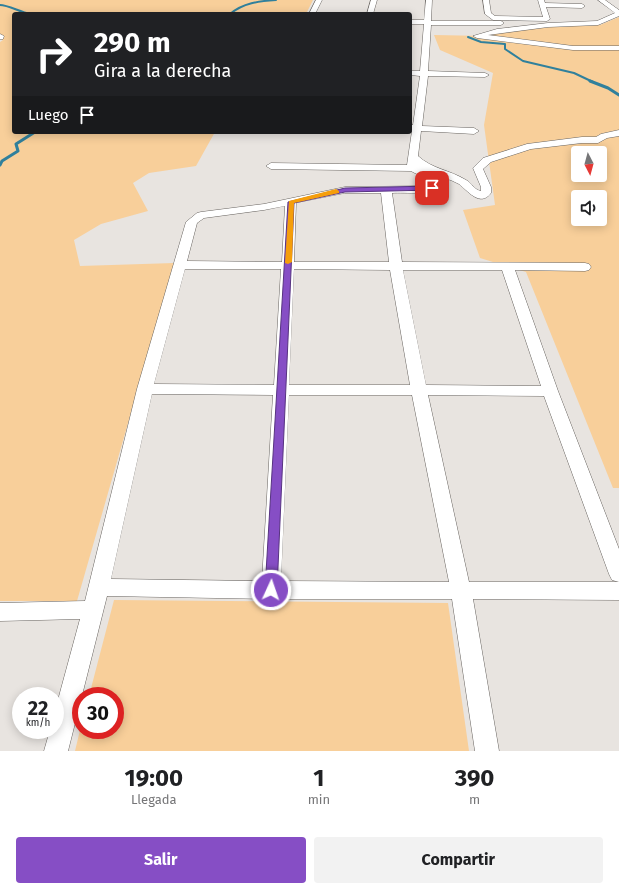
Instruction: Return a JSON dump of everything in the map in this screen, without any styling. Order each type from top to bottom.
[{"type":"street","points":[[313,12],[319,0]]},
{"type":"street","points":[[371,12],[374,0]]},
{"type":"street","points":[[413,163],[414,129],[421,100],[429,0]]},
{"type":"street","points":[[486,0],[488,14],[493,18],[547,19],[598,23]]},
{"type":"street","points":[[602,1],[619,1]]},
{"type":"street","points":[[602,1],[619,13],[598,23],[548,25],[497,31],[477,36],[573,48],[619,48]]},
{"type":"street","points":[[547,19],[542,2],[582,6]]},
{"type":"street","points":[[412,22],[485,24],[547,19]]},
{"type":"street","points":[[412,73],[485,75]]},
{"type":"street","points":[[412,99],[421,100]]},
{"type":"street","points":[[414,129],[474,131]]},
{"type":"street","points":[[271,166],[413,163],[460,180],[470,187],[472,192],[482,195],[486,193],[486,187],[478,168],[487,160],[530,146],[582,140],[598,140],[604,136],[619,133]]},
{"type":"street","points":[[56,751],[99,587],[145,389],[192,222],[201,215],[264,208],[345,190],[432,188],[437,185],[435,181],[413,163]]},
{"type":"street","points":[[386,189],[396,266],[419,391],[461,590],[487,751]]},
{"type":"street","points":[[271,590],[291,202]]},
{"type":"street","points":[[180,265],[585,267]]},
{"type":"street","points":[[507,266],[550,391],[619,574]]},
{"type":"street","points":[[145,389],[550,391]]},
{"type":"street","points":[[99,587],[271,590],[619,591]]},
{"type":"street","points":[[0,612],[93,610]]},
{"type":"shaded area","points":[[0,0],[313,0],[307,12],[12,12],[12,134],[214,134],[196,166],[149,173],[133,183],[148,211],[101,224],[74,240],[80,266],[174,263],[77,601],[0,601],[0,42],[3,40],[0,38]]},
{"type":"shaded area","points":[[619,17],[619,488],[613,488],[526,272],[480,258],[463,210],[495,205],[484,125],[493,73],[440,50],[434,35],[487,36],[501,32],[553,27],[600,25]]},
{"type":"shaded area","points":[[114,600],[448,603],[469,751],[75,751],[78,739],[124,739],[124,687],[91,687]]},
{"type":"waterway","points":[[232,12],[240,7],[252,3],[276,0]]},
{"type":"waterway","points":[[0,5],[22,12]]},
{"type":"waterway","points":[[468,37],[481,42],[505,44],[505,49],[523,61],[574,73],[593,82]]},
{"type":"waterway","points":[[590,81],[608,88],[619,95]]},
{"type":"waterway","points":[[0,165],[2,161],[18,151],[16,144],[32,134]]},
{"type":"slow traffic","points":[[288,262],[291,202],[336,191]]},
{"type":"route","points":[[271,590],[291,202],[345,190],[432,188]]}]
